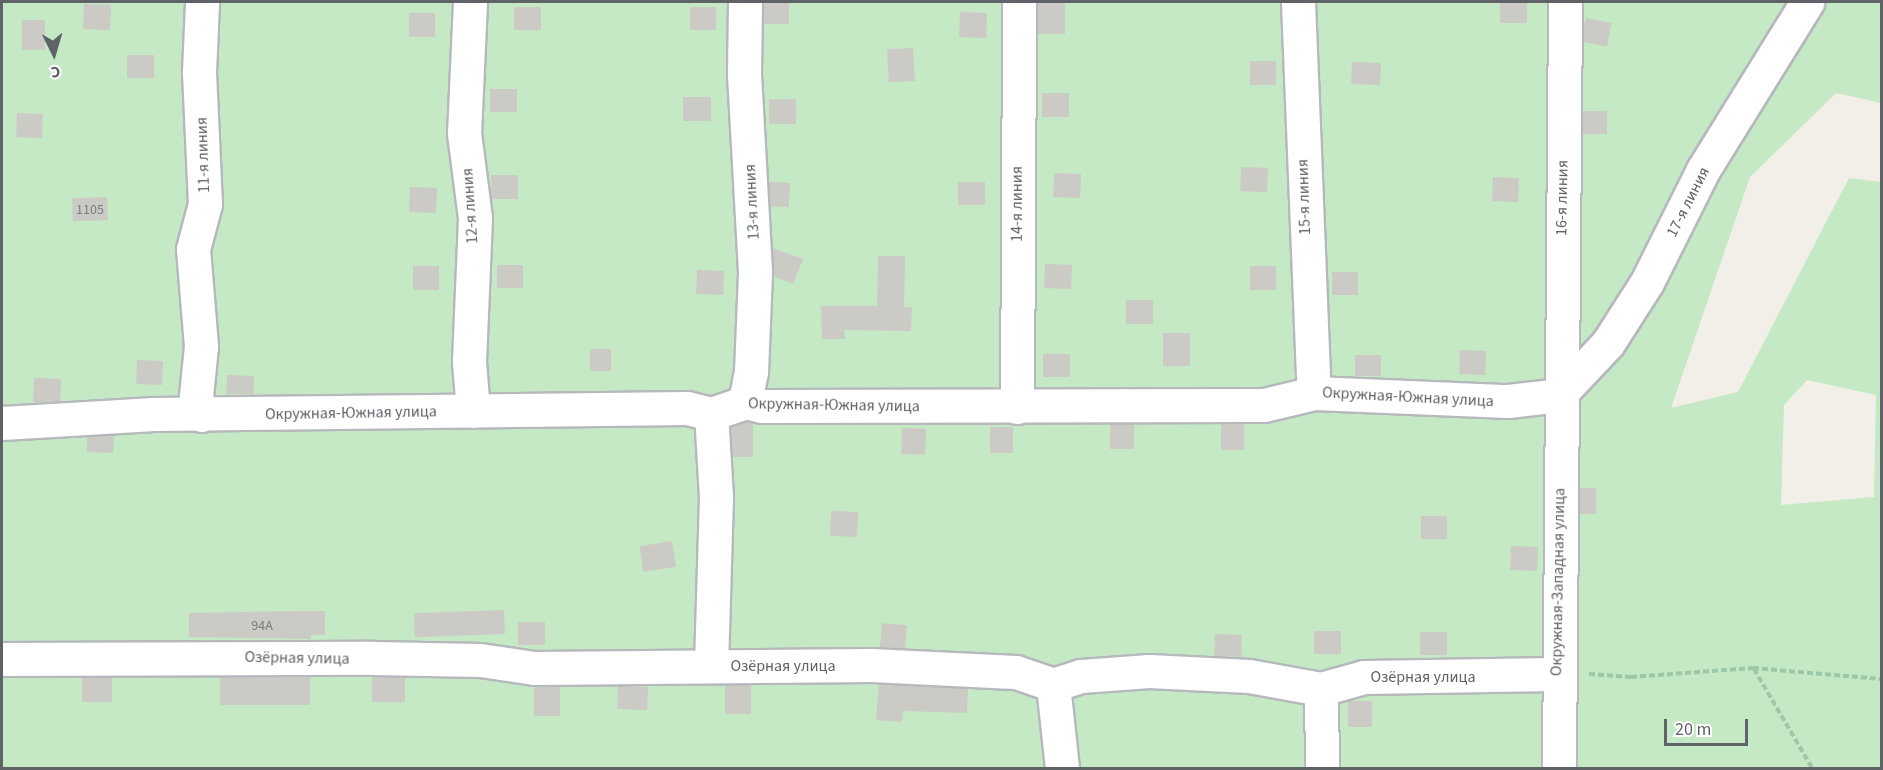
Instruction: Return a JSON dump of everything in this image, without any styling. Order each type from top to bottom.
[{"type":"street","name":"11-я линия","points":[[201,415],[196,396],[201,346],[193,249],[205,204],[199,72],[202,2]]},
{"type":"street","name":"12-я линия","points":[[470,2],[464,133],[475,218],[469,362],[473,411]]},
{"type":"street","name":"13-я линия","points":[[745,402],[752,372],[755,271],[744,74],[746,2]]},
{"type":"street","name":"14-я линия","points":[[1017,407],[1019,2]]},
{"type":"street","name":"15-я линия","points":[[1298,2],[1314,393]]},
{"type":"street","name":"16-я линия","points":[[1559,395],[1565,2]]},
{"type":"street","name":"17-я линия","points":[[1559,395],[1608,343],[1647,282],[1703,170],[1807,2]]},
{"type":"street","name":"Окружная-Южная улица","points":[[2,423],[201,415],[687,408],[711,414],[745,402],[1017,407],[1264,405],[1314,393],[1508,402],[1559,395]]},
{"type":"street","name":"Окружная-Западная улица","points":[[1559,395],[1557,674],[1559,768]]},
{"type":"street","points":[[711,414],[716,497],[711,665]]},
{"type":"street","name":"Озёрная улица","points":[[2,659],[240,657],[480,660],[534,668],[711,665],[972,669],[1016,672],[1053,685],[1081,676],[1149,672],[1249,676],[1321,689],[1364,677],[1557,674]]},
{"type":"street","points":[[1053,685],[1062,768]]},
{"type":"street","points":[[1321,689],[1322,768]]},
{"type":"path","points":[[1754,668],[1812,768]]},
{"type":"path","points":[[1557,674],[1631,677],[1754,668],[1881,680]]},
{"type":"green space","points":[[2,2],[1881,2],[1881,103],[1836,93],[1750,177],[1671,408],[1738,392],[1849,178],[1881,182],[1881,768],[2,768]],"holes":[[[1807,380],[1876,395],[1874,497],[1781,505],[1784,405]]]},
{"type":"building","points":[[764,2],[789,2],[789,24],[764,24]]},
{"type":"building","points":[[1038,2],[1065,2],[1065,34],[1038,34]]},
{"type":"building","points":[[1500,2],[1527,2],[1527,23],[1500,23]]},
{"type":"building","points":[[84,4],[111,5],[110,30],[83,29]]},
{"type":"building","points":[[514,7],[541,7],[541,30],[514,30]]},
{"type":"building","points":[[690,7],[716,7],[716,30],[690,30]]},
{"type":"building","points":[[960,12],[987,13],[986,38],[959,37]]},
{"type":"building","points":[[409,13],[435,13],[435,37],[409,37]]},
{"type":"building","points":[[1586,18],[1612,23],[1607,47],[1581,42]]},
{"type":"building","points":[[22,20],[45,20],[45,50],[22,50]]},
{"type":"building","points":[[913,48],[915,81],[889,82],[887,49]]},
{"type":"building","points":[[127,55],[154,55],[154,78],[127,78]]},
{"type":"building","points":[[1250,61],[1276,61],[1276,85],[1250,85]]},
{"type":"building","points":[[1352,62],[1381,63],[1380,85],[1351,84]]},
{"type":"building","points":[[490,89],[517,89],[517,112],[490,112]]},
{"type":"building","points":[[1042,93],[1069,93],[1069,117],[1042,117]]},
{"type":"building","points":[[683,97],[711,97],[711,121],[683,121]]},
{"type":"building","points":[[769,99],[796,99],[796,124],[769,124]]},
{"type":"building","points":[[1583,111],[1607,111],[1607,134],[1583,134]]},
{"type":"building","points":[[17,113],[43,114],[42,138],[16,137]]},
{"type":"building","points":[[1241,167],[1268,168],[1267,192],[1240,191]]},
{"type":"building","points":[[1054,173],[1081,174],[1080,198],[1053,197]]},
{"type":"building","points":[[491,175],[518,175],[518,199],[491,199]]},
{"type":"building","points":[[1493,177],[1519,178],[1518,202],[1492,201]]},
{"type":"building","points":[[769,182],[790,183],[789,207],[768,206]]},
{"type":"building","points":[[958,182],[985,182],[985,205],[958,205]]},
{"type":"building","points":[[410,187],[437,188],[436,213],[409,212]]},
{"type":"building","points":[[107,197],[108,220],[73,221],[72,198]]},
{"type":"building","points":[[772,248],[803,259],[793,284],[774,276]]},
{"type":"building","points":[[878,256],[905,256],[904,307],[912,307],[911,331],[844,330],[845,339],[822,339],[821,306],[877,306]]},
{"type":"building","points":[[1045,264],[1072,265],[1071,289],[1044,288]]},
{"type":"building","points":[[497,265],[523,265],[523,288],[497,288]]},
{"type":"building","points":[[413,266],[439,266],[439,290],[413,290]]},
{"type":"building","points":[[1250,266],[1276,266],[1276,290],[1250,290]]},
{"type":"building","points":[[697,270],[724,271],[723,295],[696,294]]},
{"type":"building","points":[[1332,272],[1358,272],[1358,295],[1332,295]]},
{"type":"building","points":[[1126,300],[1153,300],[1153,324],[1126,324]]},
{"type":"building","points":[[1163,333],[1190,333],[1190,366],[1163,366]]},
{"type":"building","points":[[590,349],[611,349],[611,371],[590,371]]},
{"type":"building","points":[[1460,350],[1486,351],[1485,375],[1459,374]]},
{"type":"building","points":[[1043,354],[1070,354],[1070,377],[1043,377]]},
{"type":"building","points":[[1355,355],[1381,355],[1381,376],[1355,376]]},
{"type":"building","points":[[137,360],[163,361],[162,385],[136,384]]},
{"type":"building","points":[[227,375],[254,376],[253,395],[226,394]]},
{"type":"building","points":[[34,378],[61,379],[60,403],[33,402]]},
{"type":"building","points":[[746,422],[753,423],[753,457],[732,457],[731,427]]},
{"type":"building","points":[[1110,424],[1134,424],[1134,449],[1110,449]]},
{"type":"building","points":[[1221,424],[1244,424],[1244,450],[1221,450]]},
{"type":"building","points":[[990,427],[1013,427],[1013,453],[990,453]]},
{"type":"building","points":[[902,428],[926,429],[925,455],[901,454]]},
{"type":"building","points":[[114,435],[113,453],[87,452],[87,437]]},
{"type":"building","points":[[1580,488],[1596,488],[1596,514],[1580,514]]},
{"type":"building","points":[[831,511],[858,512],[857,537],[830,536]]},
{"type":"building","points":[[1421,516],[1447,516],[1447,539],[1421,539]]},
{"type":"building","points":[[672,541],[676,567],[643,572],[639,546]]},
{"type":"building","points":[[1511,546],[1538,547],[1537,571],[1510,570]]},
{"type":"building","points":[[504,610],[505,634],[415,637],[414,613]]},
{"type":"building","points":[[325,611],[325,635],[311,635],[310,639],[189,637],[189,613]]},
{"type":"building","points":[[518,622],[545,622],[545,645],[518,645]]},
{"type":"building","points":[[882,623],[907,625],[905,649],[880,647]]},
{"type":"building","points":[[1314,631],[1341,631],[1341,654],[1314,654]]},
{"type":"building","points":[[1420,632],[1447,632],[1447,655],[1420,655]]},
{"type":"building","points":[[1215,634],[1242,635],[1241,657],[1214,656]]},
{"type":"building","points":[[82,677],[112,677],[112,702],[82,702]]},
{"type":"building","points":[[220,677],[310,677],[310,705],[220,705]]},
{"type":"building","points":[[372,677],[405,677],[405,702],[372,702]]},
{"type":"building","points":[[879,684],[968,688],[967,713],[903,711],[902,722],[876,720]]},
{"type":"building","points":[[725,685],[751,685],[751,714],[725,714]]},
{"type":"building","points":[[618,686],[648,687],[647,710],[617,709]]},
{"type":"building","points":[[534,687],[560,687],[560,716],[534,716]]},
{"type":"building","points":[[1348,701],[1372,701],[1372,727],[1348,727]]}]
